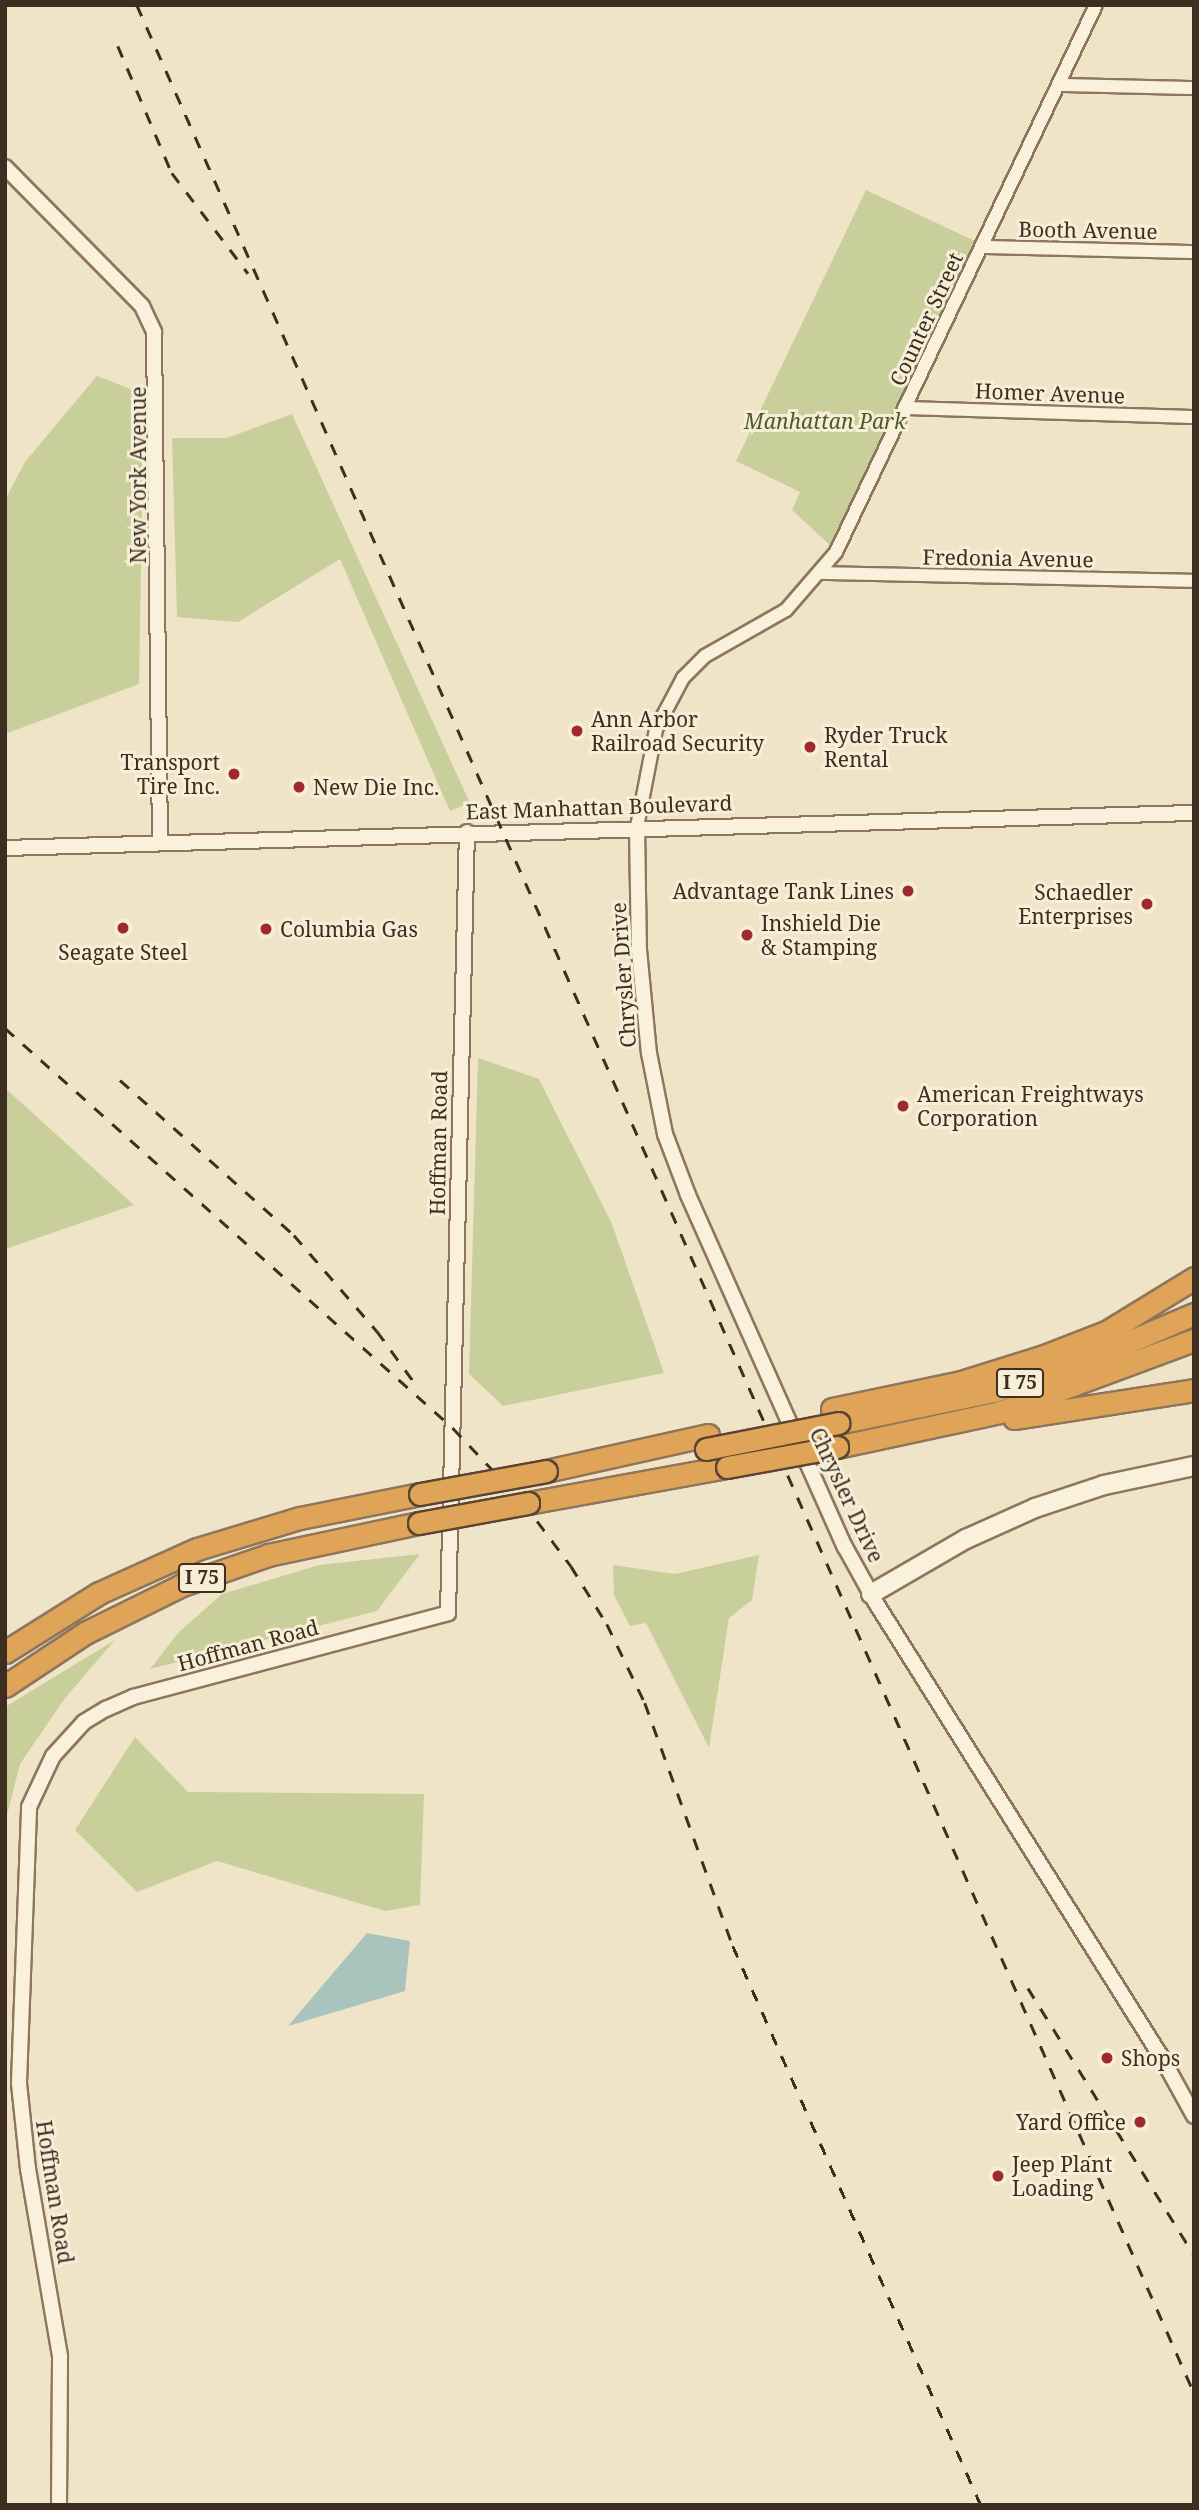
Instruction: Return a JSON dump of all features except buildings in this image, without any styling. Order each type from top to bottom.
[{"type":"highway","points":[[1130,1320],[1194,1268]]},
{"type":"highway","points":[[835,1416],[1012,1367],[1130,1320],[1194,1278]]},
{"type":"highway","name":"I 75","points":[[5,1652],[84,1601],[180,1556],[265,1527],[420,1494],[835,1416],[994,1391],[1086,1360],[1194,1314]]},
{"type":"highway","name":"I 75","points":[[5,1686],[85,1633],[182,1585],[286,1550],[946,1425],[1049,1396],[1194,1340]]},
{"type":"highway","points":[[946,1425],[1194,1390]]},
{"type":"main road","points":[[871,1594],[966,1539],[1035,1507],[1104,1485],[1194,1466]]},
{"type":"street","name":"Counter Street","points":[[637,827],[656,729],[683,678],[705,656],[786,610],[822,573],[836,552],[1096,5]]},
{"type":"street","points":[[1060,85],[1194,88]]},
{"type":"street","name":"New York Avenue","points":[[5,167],[142,306],[155,332],[160,843]]},
{"type":"street","name":"Booth Avenue","points":[[982,247],[1194,252]]},
{"type":"street","name":"Homer Avenue","points":[[905,408],[1194,417]]},
{"type":"street","name":"Fredonia Avenue","points":[[822,573],[1194,581]]},
{"type":"street","name":"East Manhattan Boulevard","points":[[5,848],[467,832],[1194,813]]},
{"type":"street","name":"Chrysler Drive","points":[[637,827],[642,994],[665,1134],[688,1195],[871,1594],[1162,2058],[1194,2116]]},
{"type":"street","name":"Hoffman Road","points":[[59,2505],[60,2356],[24,2147],[19,2083],[29,1808],[53,1756],[84,1723],[106,1709],[133,1697],[448,1613],[467,832]]},
{"type":"green space","name":"Manhattan Park","points":[[866,190],[977,242],[833,548],[792,510],[800,492],[736,461]]},
{"type":"green space","points":[[97,376],[144,394],[139,684],[5,734],[5,500],[25,462]]},
{"type":"green space","points":[[292,414],[470,803],[450,811],[340,559],[238,622],[177,617],[172,438],[227,438]]},
{"type":"green space","points":[[478,1058],[539,1079],[612,1224],[664,1373],[503,1406],[469,1374]]},
{"type":"green space","points":[[5,1088],[134,1205],[5,1249]]},
{"type":"green space","points":[[420,1554],[377,1611],[150,1669],[178,1633],[222,1594],[319,1565]]},
{"type":"green space","points":[[759,1555],[752,1600],[729,1618],[709,1748],[646,1623],[630,1626],[614,1595],[613,1565],[675,1574]]},
{"type":"green space","points":[[115,1640],[65,1698],[20,1764],[5,1823],[5,1707]]},
{"type":"green space","points":[[135,1737],[188,1792],[424,1794],[420,1905],[385,1911],[217,1861],[137,1892],[75,1830]]},
{"type":"water","points":[[367,1933],[410,1941],[405,1991],[288,2026]]},
{"type":"railway","points":[[137,5],[1194,2392]]},
{"type":"railway","points":[[118,46],[172,173],[248,273]]},
{"type":"railway","points":[[5,1028],[453,1428],[523,1502],[571,1566],[607,1624],[645,1703],[733,1946],[981,2505]]},
{"type":"railway","points":[[120,1080],[294,1235],[377,1331],[414,1382]]},
{"type":"railway","points":[[1028,1988],[1194,2255]]},
{"type":"place","name":"Ann Arbor Railroad Security","points":[[577,731]]},
{"type":"place","name":"Ryder Truck Rental","points":[[810,747]]},
{"type":"place","name":"Transport Tire Inc.","points":[[234,774]]},
{"type":"place","name":"New Die Inc.","points":[[299,787]]},
{"type":"place","name":"Advantage Tank Lines","points":[[908,891]]},
{"type":"place","name":"Schaedler Enterprises","points":[[1147,904]]},
{"type":"place","name":"Seagate Steel","points":[[123,928]]},
{"type":"place","name":"Columbia Gas","points":[[266,929]]},
{"type":"place","name":"Inshield Die & Stamping","points":[[747,935]]},
{"type":"place","name":"American Freightways Corporation","points":[[903,1106]]},
{"type":"place","name":"Shops","points":[[1107,2058]]},
{"type":"place","name":"Yard Office","points":[[1140,2122]]},
{"type":"place","name":"Jeep Plant Loading","points":[[998,2176]]}]
